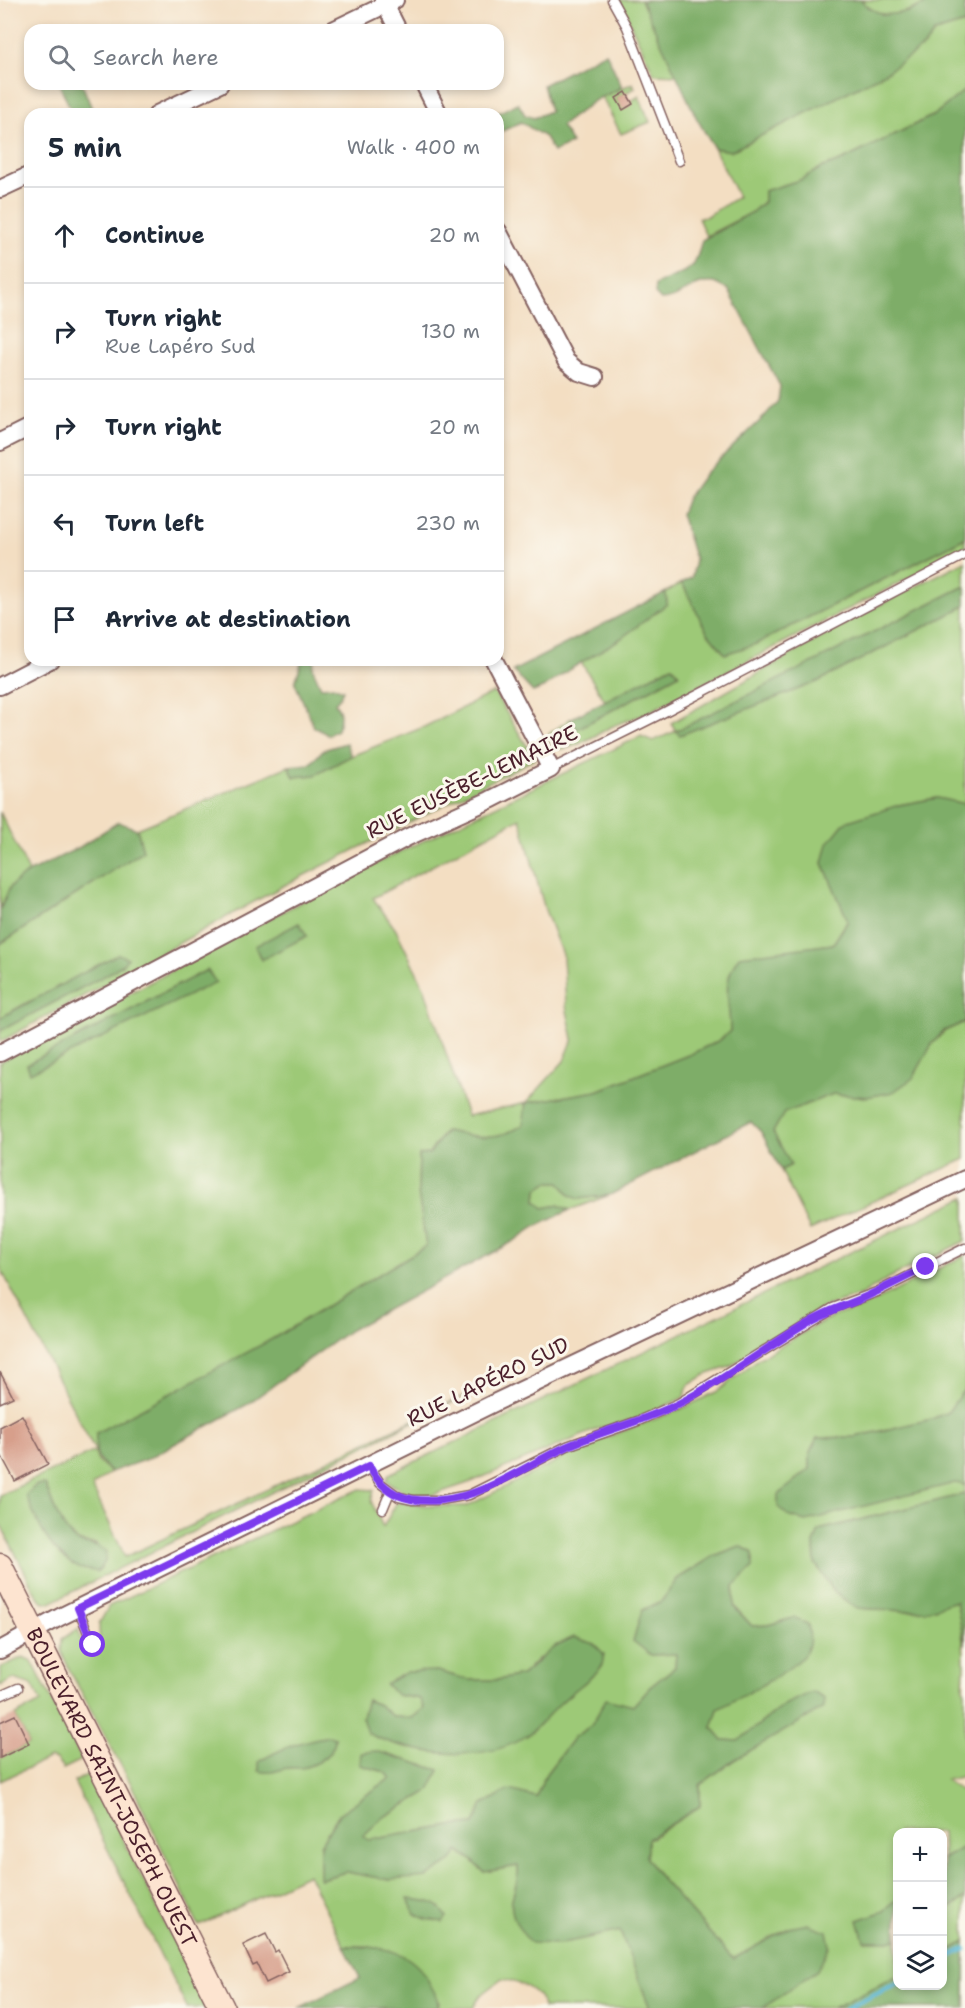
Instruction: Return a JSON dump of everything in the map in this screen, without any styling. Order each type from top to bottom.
[{"type":"street","points":[[345,24],[388,2],[396,24]]},
{"type":"street","points":[[170,108],[208,90]]},
{"type":"street","points":[[427,90],[436,108]]},
{"type":"street","points":[[0,189],[24,178]]},
{"type":"street","points":[[504,242],[566,361],[579,372],[595,377]]},
{"type":"street","points":[[0,442],[24,430]]},
{"type":"street","points":[[0,686],[38,666]]},
{"type":"street","points":[[497,666],[551,769]]},
{"type":"street","name":"RUE EUSÈBE-LEMAIRE","points":[[0,1053],[377,853],[551,769]]},
{"type":"street","name":"RUE LAPÉRO SUD","points":[[0,1650],[78,1608],[494,1403],[965,1179]]},
{"type":"street","name":"BOULEVARD SAINT-JOSEPH OUEST","points":[[0,1566],[9,1590],[33,1632],[222,2008]]},
{"type":"lane","points":[[612,0],[627,27],[679,161]]},
{"type":"lane","name":"RUE EUSÈBE-LEMAIRE","points":[[551,769],[965,555]]},
{"type":"lane","points":[[369,1466],[374,1476],[390,1492],[399,1497],[413,1500],[440,1500],[469,1495],[567,1446],[638,1421],[679,1403],[833,1308],[877,1292],[965,1248]]},
{"type":"lane","points":[[383,1509],[390,1492]]},
{"type":"lane","points":[[78,1608],[93,1645]]},
{"type":"lane","points":[[0,1696],[18,1688]]},
{"type":"green space","points":[[619,0],[641,0],[677,75],[654,74]]},
{"type":"green space","points":[[641,0],[861,0],[869,8],[884,15],[908,12],[933,0],[965,0],[965,23],[935,32],[923,47],[885,73],[731,151],[714,148],[697,119]]},
{"type":"green space","points":[[861,0],[933,0],[905,12],[887,15],[878,13]]},
{"type":"green space","points":[[965,23],[965,90],[934,115],[800,180],[764,191],[764,201],[751,213],[706,236],[698,218],[705,217],[738,197],[714,148],[731,151],[854,88],[923,47],[935,32]]},
{"type":"green space","points":[[606,52],[622,87],[594,101],[561,126],[572,143],[553,152],[545,137],[521,122],[504,130],[504,110],[518,103],[525,115],[534,118],[550,111],[543,85]]},
{"type":"green space","points":[[633,83],[635,88],[616,98],[623,109],[639,96],[650,122],[621,134],[602,97]]},
{"type":"green space","points":[[62,90],[84,90],[92,108],[70,108]]},
{"type":"green space","points":[[965,90],[965,538],[756,644],[725,654],[707,632],[682,583],[692,577],[695,560],[681,514],[687,498],[705,473],[778,401],[780,386],[728,289],[714,283],[700,284],[675,297],[661,300],[655,294],[656,285],[691,267],[697,258],[702,240],[751,213],[764,202],[764,191],[800,180],[934,115]]},
{"type":"green space","points":[[965,538],[965,549],[643,715],[615,725],[575,746],[556,748],[551,744],[549,734],[570,719],[577,729],[679,674],[672,666],[605,701],[581,662],[620,639],[667,604],[666,592],[682,583],[707,632],[725,654],[756,644]]},
{"type":"green space","points":[[965,561],[965,586],[828,655],[817,682],[965,606],[965,804],[936,798],[898,805],[823,863],[848,920],[833,944],[805,948],[730,1013],[730,1031],[720,1040],[691,1054],[597,1091],[526,1103],[523,1125],[504,1134],[485,1137],[445,1131],[429,1154],[419,1155],[418,1192],[426,1246],[274,1338],[95,1452],[98,1461],[111,1472],[92,1486],[125,1557],[493,1382],[50,1603],[42,1601],[36,1594],[0,1523],[0,1495],[95,1451],[0,1267],[0,1062],[346,878],[641,736],[653,741],[676,731],[671,723],[864,613]],"holes":[[[520,818],[545,910],[563,957],[566,1006],[573,1039],[564,1061],[526,1103],[467,1116],[424,987],[396,930],[373,898]],[[207,970],[215,982],[31,1072],[27,1064]],[[45,1484],[57,1516],[66,1531],[80,1542],[97,1544],[60,1555]]]},
{"type":"green space","points":[[965,586],[965,606],[817,682],[680,735],[676,731]]},
{"type":"green space","points":[[666,592],[667,604],[620,639],[545,687],[533,692],[513,671]]},
{"type":"green space","points":[[300,666],[313,666],[321,687],[333,686],[343,690],[335,703],[340,712],[337,730],[328,735],[314,727],[295,683]]},
{"type":"green space","points":[[672,666],[679,674],[577,729],[570,719]]},
{"type":"green space","points":[[494,692],[535,759],[281,887],[0,1042],[0,1031],[122,965],[28,1002],[0,1018],[0,944],[143,851],[137,829],[289,766],[294,777],[315,775],[351,756],[424,727]]},
{"type":"green space","points":[[346,743],[351,756],[315,775],[294,777],[289,766],[310,764],[323,750]]},
{"type":"green space","points":[[937,798],[965,804],[965,1022],[944,1031],[932,1044],[913,1078],[893,1092],[867,1097],[833,1094],[784,1113],[773,1132],[791,1165],[781,1170],[761,1132],[751,1122],[610,1195],[578,1199],[569,1195],[560,1182],[547,1182],[537,1190],[536,1201],[544,1208],[558,1205],[570,1210],[535,1227],[514,1241],[350,1330],[246,1405],[147,1459],[111,1472],[102,1463],[96,1451],[96,1433],[274,1338],[426,1246],[418,1192],[419,1155],[429,1154],[446,1131],[485,1137],[504,1134],[523,1125],[526,1103],[597,1091],[691,1054],[720,1040],[730,1031],[728,983],[739,956],[833,944],[848,921],[823,863],[828,843],[845,822],[899,805]]},
{"type":"green space","points":[[0,812],[29,872],[10,887],[0,910]]},
{"type":"green space","points":[[118,822],[137,829],[143,851],[0,944],[0,910],[10,887],[24,875],[80,847]]},
{"type":"green space","points":[[299,923],[307,936],[261,960],[255,946]]},
{"type":"green space","points":[[118,954],[128,958],[122,965],[0,1031],[0,1018]]},
{"type":"green space","points":[[207,970],[216,982],[30,1073],[27,1064]]},
{"type":"green space","points":[[965,1022],[965,1159],[810,1230],[781,1170],[790,1166],[773,1132],[783,1113],[833,1094],[867,1097],[913,1078],[932,1044],[945,1031]]},
{"type":"green space","points":[[547,1182],[560,1182],[569,1195],[578,1199],[610,1195],[570,1210],[558,1205],[544,1208],[536,1201],[537,1190]]},
{"type":"green space","points":[[965,1197],[965,1241],[887,1279],[862,1295],[822,1308],[729,1367],[705,1375],[689,1385],[683,1398],[636,1419],[600,1428],[471,1482],[433,1495],[408,1494],[386,1481],[389,1474]]},
{"type":"green space","points":[[965,1255],[965,1388],[948,1412],[932,1419],[855,1437],[817,1438],[810,1452],[810,1469],[795,1480],[955,1482],[965,1485],[965,1494],[820,1530],[814,1544],[815,1563],[834,1592],[856,1608],[928,1610],[956,1601],[959,1612],[964,1655],[965,1774],[946,1780],[965,1794],[965,1846],[947,1857],[947,1828],[893,1828],[893,1903],[884,1911],[890,1941],[893,1940],[893,1978],[833,2008],[763,2008],[817,1970],[789,1928],[733,1959],[659,1876],[646,1858],[648,1840],[700,1806],[700,1785],[734,1760],[784,1705],[738,1741],[723,1740],[712,1727],[718,1709],[787,1669],[793,1618],[768,1625],[752,1626],[734,1606],[734,1586],[753,1553],[740,1546],[714,1556],[677,1579],[662,1601],[642,1610],[651,1655],[676,1654],[675,1667],[650,1687],[633,1706],[606,1700],[591,1726],[574,1737],[546,1774],[536,1797],[483,1804],[474,1824],[369,1840],[362,1836],[382,1818],[429,1791],[439,1770],[360,1765],[385,1772],[392,1777],[339,1814],[320,1845],[321,1879],[346,1872],[390,1880],[457,1851],[472,1860],[484,1872],[518,1866],[519,1879],[511,1903],[558,1944],[620,1931],[650,2008],[543,2008],[534,1991],[502,1979],[480,1996],[473,2008],[438,2008],[439,2002],[369,1946],[344,1946],[308,1874],[199,1926],[131,1784],[71,1673],[61,1651],[62,1639],[78,1629],[90,1655],[100,1651],[99,1624],[109,1606],[360,1489],[374,1490],[371,1501],[383,1527],[397,1502],[433,1506],[467,1506],[563,1458],[562,1454],[679,1410],[718,1391],[758,1359],[836,1315],[862,1308]],"holes":[[[539,1658],[601,1667],[550,1712],[527,1736],[362,1717],[367,1700],[379,1705],[393,1717],[412,1718],[424,1708],[420,1699],[397,1695],[437,1671],[469,1680],[497,1680],[522,1675]],[[335,1738],[330,1752],[318,1761],[288,1768]]]},
{"type":"green space","points":[[965,1388],[965,1485],[955,1483],[806,1521],[790,1517],[778,1507],[778,1495],[810,1469],[810,1452],[817,1438],[855,1437],[932,1419],[948,1412]]},
{"type":"green space","points":[[45,1484],[67,1532],[79,1542],[98,1546],[106,1551],[105,1562],[98,1572],[79,1568],[69,1562],[60,1555],[46,1537],[26,1495],[36,1485]]},
{"type":"green space","points":[[965,1494],[965,1645],[956,1601],[928,1610],[856,1608],[834,1592],[815,1563],[814,1544],[819,1530]]},
{"type":"green space","points":[[740,1546],[753,1553],[753,1567],[734,1586],[734,1607],[752,1626],[768,1625],[793,1618],[808,1624],[810,1635],[808,1649],[791,1667],[718,1709],[712,1727],[723,1740],[738,1741],[784,1705],[812,1692],[825,1699],[824,1708],[734,1760],[700,1785],[700,1806],[648,1839],[646,1858],[659,1876],[733,1959],[789,1928],[808,1924],[827,1931],[830,1946],[817,1970],[763,2008],[650,2008],[620,1931],[558,1944],[531,1943],[520,1929],[512,1911],[518,1866],[484,1872],[458,1851],[452,1861],[427,1877],[390,1880],[346,1872],[320,1879],[320,1845],[339,1814],[391,1778],[385,1772],[360,1765],[361,1753],[376,1751],[439,1770],[429,1791],[382,1818],[363,1836],[369,1840],[474,1824],[483,1804],[509,1790],[536,1797],[546,1774],[574,1737],[591,1726],[606,1699],[633,1706],[650,1687],[675,1667],[676,1654],[651,1655],[633,1641],[642,1610],[662,1601],[677,1579],[714,1556]]},
{"type":"green space","points":[[574,1637],[594,1644],[604,1654],[601,1667],[531,1732],[509,1745],[490,1751],[447,1753],[404,1746],[367,1733],[362,1717],[367,1700],[379,1705],[393,1717],[412,1718],[424,1708],[420,1699],[397,1695],[385,1684],[407,1672],[437,1671],[469,1680],[497,1680],[522,1675],[555,1646]]},
{"type":"green space","points":[[23,1657],[32,1661],[82,1760],[63,1769],[56,1760],[50,1758],[0,1781],[0,1758],[29,1744],[15,1715],[41,1702],[32,1685],[14,1679],[0,1686],[0,1668]]},
{"type":"green space","points":[[329,1736],[335,1738],[332,1748],[316,1763],[304,1768],[259,1771],[259,1762],[275,1753],[302,1742]]},
{"type":"green space","points":[[90,1773],[207,2008],[187,2008],[74,1782]]},
{"type":"green space","points":[[965,1846],[965,1898],[947,1909],[947,1882],[947,1857]]},
{"type":"green space","points":[[965,1898],[965,1942],[947,1952],[947,1936],[947,1909]]},
{"type":"green space","points":[[408,1899],[435,1904],[447,1917],[443,1922],[415,1914]]},
{"type":"green space","points":[[893,1903],[893,1940],[864,1941],[858,1920],[884,1911]]},
{"type":"green space","points":[[965,1942],[965,2008],[833,2008],[893,1978],[893,1990],[947,1990],[947,1952]]},
{"type":"green space","points":[[344,1946],[383,1949],[406,1957],[424,1973],[438,2002],[438,2008],[299,2008],[360,1978]]},
{"type":"building","points":[[626,92],[633,104],[623,110],[616,98]]},
{"type":"building","points":[[0,1372],[13,1397],[0,1403]]},
{"type":"building","points":[[22,1415],[48,1464],[15,1481],[0,1453],[0,1427]]},
{"type":"building","points":[[15,1715],[29,1744],[0,1758],[0,1722]]},
{"type":"building","points":[[266,1934],[275,1952],[278,1950],[289,1972],[266,1983],[257,1964],[253,1966],[243,1945]]},
{"type":"waterway","points":[[947,1958],[965,1949]]},
{"type":"waterway","points":[[847,2008],[893,1985]]},
{"type":"route","points":[[93,1645],[78,1608],[369,1466],[380,1483],[399,1497],[413,1500],[440,1500],[469,1495],[567,1446],[638,1421],[679,1403],[720,1380],[833,1308],[877,1292],[926,1267]]}]
